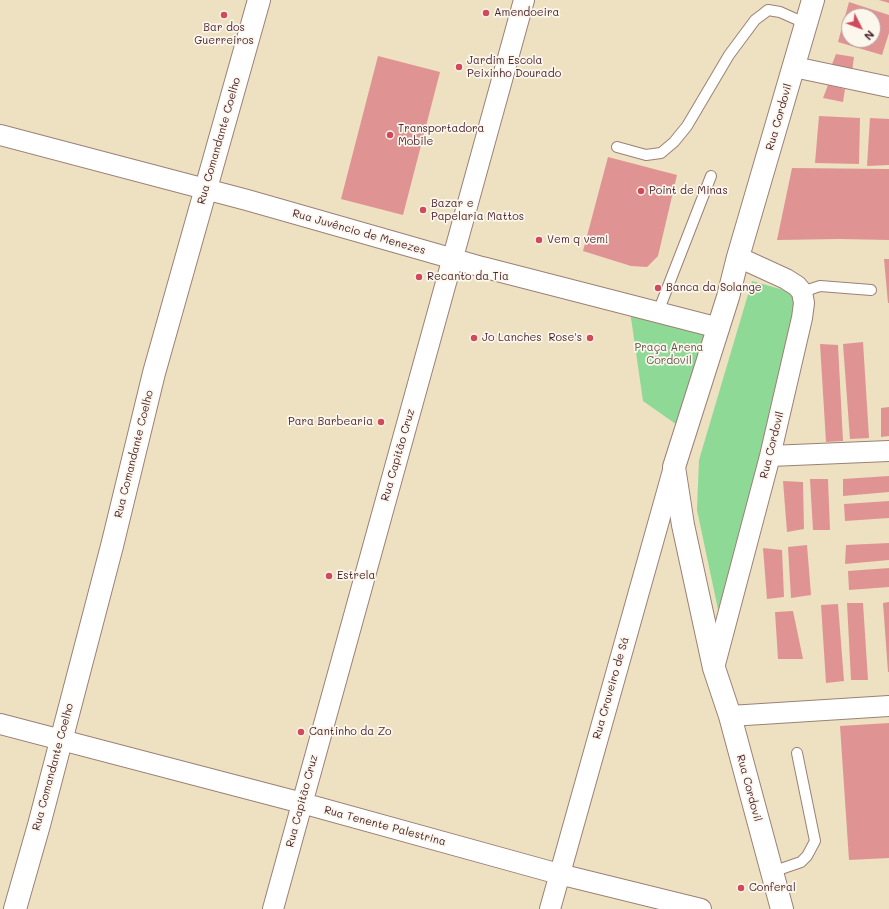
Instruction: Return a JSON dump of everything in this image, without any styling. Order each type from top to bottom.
[{"type":"main road","name":"Rua Comandante Coelho","points":[[15,909],[110,553],[154,373],[259,0]]},
{"type":"main road","name":"Rua Cordovil","points":[[782,909],[730,716],[714,668],[683,525],[674,467],[719,328],[738,257],[813,0]]},
{"type":"street","name":"Rua Capitão Cruz","points":[[273,909],[524,0]]},
{"type":"street","points":[[794,67],[889,87]]},
{"type":"street","name":"Rua Juvêncio de Menezes","points":[[0,135],[206,190],[453,259],[719,328]]},
{"type":"street","points":[[738,257],[786,279],[797,286],[802,292]]},
{"type":"street","name":"Rua Cordovil","points":[[714,668],[770,456],[802,318],[804,303],[802,292]]},
{"type":"street","points":[[770,456],[889,451]]},
{"type":"street","name":"Rua Craveiro de Sá","points":[[550,909],[674,467]]},
{"type":"street","points":[[730,716],[889,706]]},
{"type":"street","name":"Rua Tenente Palestrina","points":[[0,724],[60,741],[302,803],[559,874],[701,909]]},
{"type":"lane","points":[[617,147],[646,155],[660,153],[674,142],[686,126],[729,54],[755,20],[768,10],[780,12],[806,24]]},
{"type":"lane","points":[[658,312],[711,176]]},
{"type":"lane","points":[[802,292],[820,286],[871,290]]},
{"type":"lane","points":[[772,872],[801,862],[807,856],[815,841],[797,753]]},
{"type":"green space","points":[[752,281],[798,294],[761,459],[719,614],[697,510],[699,460]]},
{"type":"green space","name":"Praça Arena Cordovil","points":[[630,311],[711,331],[680,427],[643,401]]},
{"type":"building","points":[[879,0],[889,0],[889,3]]},
{"type":"building","points":[[849,2],[867,8],[847,8]]},
{"type":"building","points":[[881,12],[889,15],[889,33],[882,55],[858,48],[881,48]]},
{"type":"building","points":[[841,31],[841,43],[838,42]]},
{"type":"building","points":[[836,54],[854,57],[852,72],[831,67]]},
{"type":"building","name":"Transportadora Mobile","points":[[378,56],[440,72],[403,215],[341,199]]},
{"type":"building","points":[[828,85],[845,89],[843,102],[823,98]]},
{"type":"building","points":[[819,116],[860,118],[859,164],[815,163]]},
{"type":"building","points":[[870,118],[889,119],[889,165],[867,166]]},
{"type":"building","points":[[608,157],[677,175],[658,256],[647,267],[631,266],[583,251]]},
{"type":"building","points":[[792,168],[889,169],[889,240],[777,240]]},
{"type":"building","points":[[884,259],[889,259],[889,303],[888,303]]},
{"type":"building","points":[[863,342],[869,438],[850,439],[843,344]]},
{"type":"building","points":[[820,344],[838,345],[843,441],[826,442]]},
{"type":"building","points":[[889,407],[889,436],[881,437],[881,408]]},
{"type":"building","points":[[889,476],[889,492],[843,496],[843,479]]},
{"type":"building","points":[[810,479],[828,479],[830,530],[813,530]]},
{"type":"building","points":[[783,481],[803,482],[804,529],[787,532]]},
{"type":"building","points":[[889,501],[889,518],[845,521],[844,504]]},
{"type":"building","points":[[889,543],[889,560],[845,564],[846,545]]},
{"type":"building","points":[[807,545],[811,595],[791,598],[788,547]]},
{"type":"building","points":[[763,548],[782,550],[784,597],[767,599]]},
{"type":"building","points":[[889,568],[889,587],[849,590],[848,571]]},
{"type":"building","points":[[889,602],[889,672],[888,672],[883,603]]},
{"type":"building","points":[[847,603],[863,603],[868,680],[851,680]]},
{"type":"building","points":[[838,604],[844,681],[826,683],[821,605]]},
{"type":"building","points":[[793,611],[803,659],[778,659],[775,612]]},
{"type":"building","points":[[889,723],[889,858],[849,860],[840,726]]},
{"type":"place","name":"Amendoeira","points":[[486,13]]},
{"type":"place","name":"Bar dos Guerreiros","points":[[224,15]]},
{"type":"place","name":"Jardim Escola Peixinho Dourado","points":[[459,67]]},
{"type":"place","name":"Transportadora Mobile","points":[[390,135]]},
{"type":"place","name":"Point de Minas","points":[[641,191]]},
{"type":"place","name":"Bazar e Papelaria Mattos","points":[[423,210]]},
{"type":"place","name":"Vem q vem!","points":[[539,240]]},
{"type":"place","name":"Recanto da Tia","points":[[419,277]]},
{"type":"place","name":"Banca da Solange","points":[[658,288]]},
{"type":"place","name":"Jo Lanches","points":[[474,338]]},
{"type":"place","name":"Rose's","points":[[590,338]]},
{"type":"place","name":"Para Barbearia","points":[[381,422]]},
{"type":"place","name":"Estrela","points":[[329,576]]},
{"type":"place","name":"Cantinho da Zo","points":[[301,732]]},
{"type":"place","name":"Conferal","points":[[741,888]]}]
